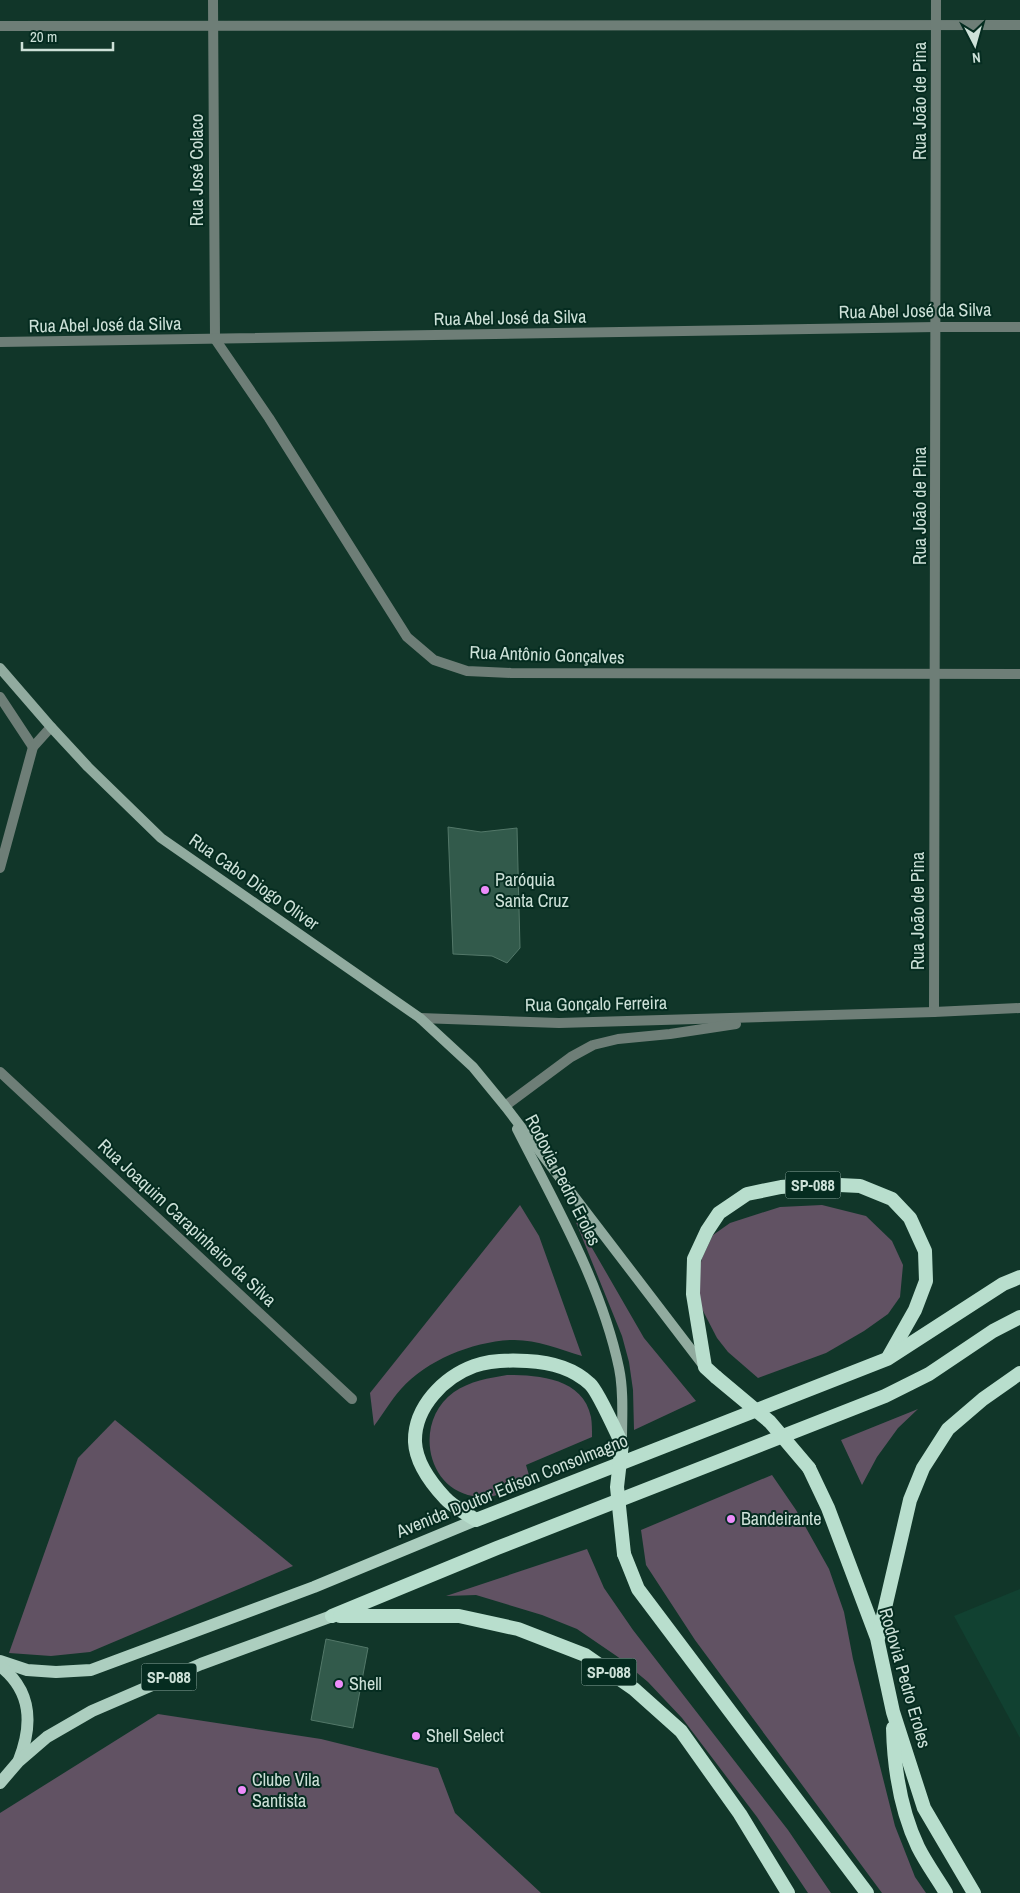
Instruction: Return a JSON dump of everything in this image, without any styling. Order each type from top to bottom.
[{"type":"highway","name":"SP-088","points":[[705,1367],[693,1294],[694,1259],[715,1219],[719,1213],[747,1194],[781,1187],[819,1184],[860,1186],[892,1199],[910,1218],[925,1251],[926,1281],[915,1310],[887,1359]]},
{"type":"highway","name":"Avenida Doutor Edison Consolmagno","points":[[476,1520],[887,1359],[1003,1284],[1020,1276]]},
{"type":"highway","points":[[332,1616],[497,1548],[884,1396],[929,1374],[993,1331],[1020,1317]]},
{"type":"highway","points":[[476,1520],[446,1500],[428,1479],[419,1460],[415,1442],[418,1421],[428,1400],[447,1381],[474,1366],[505,1360],[547,1362],[572,1372],[591,1385],[622,1448],[616,1487],[624,1554],[638,1589],[867,1893]]},
{"type":"highway","name":"Rodovia Pedro Eroles","points":[[705,1367],[770,1422],[809,1468],[828,1508],[877,1638],[893,1712],[924,1808],[974,1893]]},
{"type":"highway","points":[[877,1638],[910,1500],[923,1468],[948,1429],[983,1399],[1020,1374]]},
{"type":"highway","name":"SP-088","points":[[332,1616],[459,1616],[518,1629],[585,1655],[634,1689],[681,1731],[740,1814],[788,1893]]},
{"type":"highway","points":[[893,1712],[894,1764],[904,1812],[918,1848],[946,1893]]},
{"type":"main road","name":"Rua Cabo Diogo Oliver","points":[[0,668],[50,727],[161,838],[420,1018],[473,1067],[505,1106]]},
{"type":"main road","name":"Rodovia Pedro Eroles","points":[[505,1106],[705,1367]]},
{"type":"main road","name":"Rodovia Pedro Eroles","points":[[505,1106],[582,1258],[598,1298],[619,1369],[622,1395],[622,1448]]},
{"type":"main road","name":"Avenida Doutor Edison Consolmagno","points":[[0,1661],[27,1670],[56,1672],[91,1670],[314,1587],[476,1520]]},
{"type":"main road","name":"SP-088","points":[[18,1762],[47,1737],[92,1711],[201,1664],[332,1616]]},
{"type":"main road","points":[[0,1666],[9,1673],[22,1694],[28,1717],[27,1740],[18,1762],[0,1783]]},
{"type":"street","name":"Rua José Colaco","points":[[213,0],[215,339]]},
{"type":"street","name":"Rua João de Pina","points":[[934,1012],[936,0]]},
{"type":"street","points":[[0,26],[1020,26]]},
{"type":"street","name":"Rua Abel José da Silva","points":[[0,342],[1020,327]]},
{"type":"street","name":"Rua Antônio Gonçalves","points":[[215,339],[269,418],[407,637],[434,660],[466,671],[510,673],[1020,674]]},
{"type":"street","points":[[0,697],[33,747]]},
{"type":"street","points":[[0,868],[33,747],[50,727]]},
{"type":"street","name":"Rua Gonçalo Ferreira","points":[[420,1018],[559,1023],[1020,1008]]},
{"type":"street","name":"Rua Gonçalo Ferreira","points":[[505,1106],[571,1057],[593,1045],[618,1039],[690,1031],[773,1017]]},
{"type":"street","name":"Rua Joaquim Carapinheiro da Silva","points":[[0,1072],[352,1399]]},
{"type":"shaded area","points":[[520,1205],[539,1236],[582,1356],[547,1345],[520,1340],[481,1344],[451,1354],[424,1369],[397,1393],[374,1426],[370,1393]]},
{"type":"shaded area","points":[[822,1205],[866,1216],[892,1241],[903,1265],[900,1297],[888,1314],[864,1331],[826,1353],[758,1378],[728,1352],[717,1338],[702,1309],[696,1283],[702,1258],[713,1235],[730,1223],[780,1207]]},
{"type":"shaded area","points":[[573,1215],[644,1338],[696,1401],[634,1430],[633,1390],[629,1362],[622,1336]]},
{"type":"shaded area","points":[[507,1375],[532,1376],[558,1381],[579,1394],[586,1404],[591,1417],[592,1437],[526,1465],[531,1482],[493,1496],[473,1496],[457,1490],[444,1480],[435,1467],[430,1452],[430,1435],[433,1419],[441,1404],[460,1388],[480,1380]]},
{"type":"shaded area","points":[[918,1409],[898,1428],[877,1457],[862,1485],[841,1440]]},
{"type":"shaded area","points":[[115,1420],[293,1566],[90,1652],[51,1656],[9,1653],[78,1458]]},
{"type":"shaded area","points":[[772,1475],[796,1510],[829,1569],[844,1612],[853,1659],[895,1826],[915,1877],[926,1893],[882,1893],[695,1640],[646,1565],[641,1530]]},
{"type":"shaded area","points":[[587,1549],[604,1588],[633,1630],[788,1830],[831,1893],[808,1893],[757,1817],[682,1718],[648,1682],[618,1657],[577,1629],[542,1615],[476,1595],[446,1596]]},
{"type":"shaded area","points":[[1020,1589],[1020,1738],[954,1616]]},
{"type":"shaded area","name":"Clube Vila Santista","points":[[158,1714],[321,1739],[438,1768],[455,1813],[541,1893],[0,1893],[0,1813]]},
{"type":"building","name":"Paróquia Santa Cruz","points":[[448,827],[481,832],[517,828],[520,948],[507,963],[492,956],[453,954]]},
{"type":"building","name":"Shell","points":[[326,1639],[368,1648],[353,1728],[311,1720]]},
{"type":"place","name":"Paróquia Santa Cruz","points":[[485,890]]},
{"type":"place","name":"Bandeirante","points":[[731,1519]]},
{"type":"place","name":"Shell","points":[[339,1684]]},
{"type":"place","name":"Shell Select","points":[[416,1736]]},
{"type":"place","name":"Clube Vila Santista","points":[[242,1790]]}]
